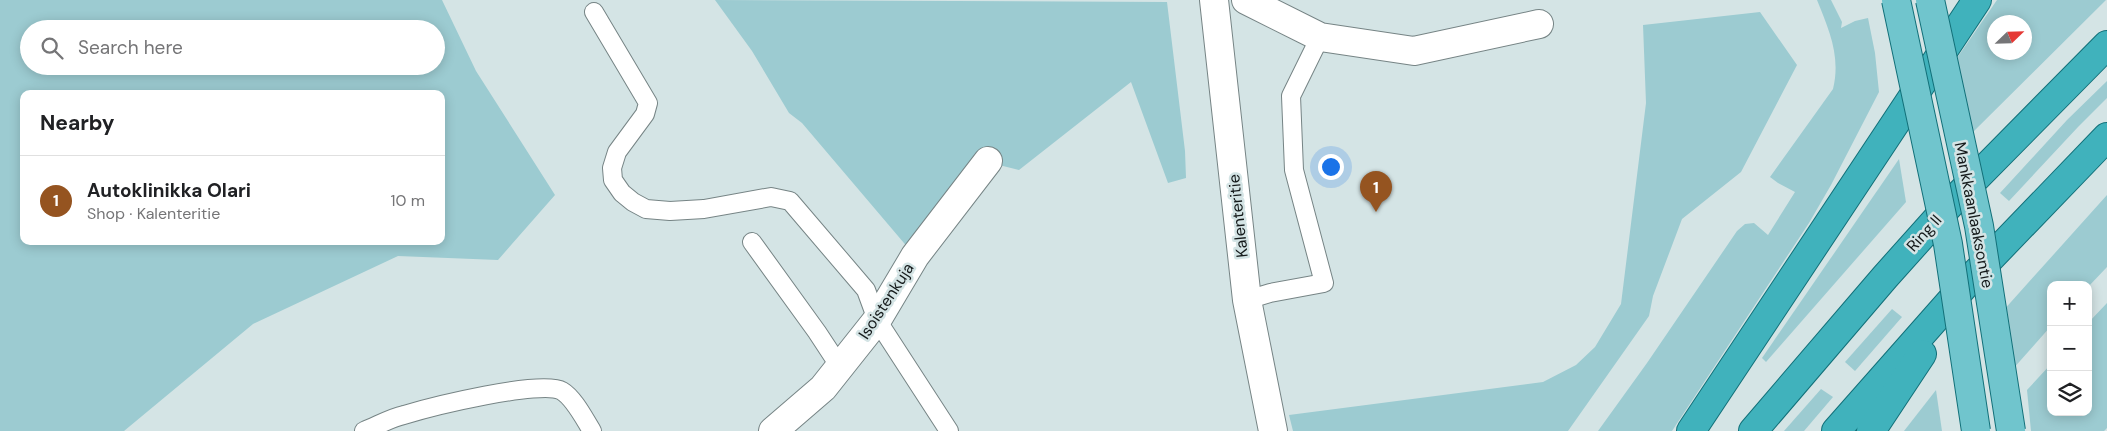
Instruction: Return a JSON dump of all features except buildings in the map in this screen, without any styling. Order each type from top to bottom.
[{"type":"highway","points":[[1691,431],[1977,0]]},
{"type":"highway","name":"Ring II","points":[[1753,431],[1953,201],[2107,45]]},
{"type":"highway","points":[[1836,431],[1972,277],[2107,137]]},
{"type":"highway","points":[[1871,431],[1972,277]]},
{"type":"main road","name":"Mankkaanlaaksontie","points":[[1896,0],[1948,244],[1976,431]]},
{"type":"main road","name":"Mankkaanlaaksontie","points":[[1930,0],[1979,226],[2011,431]]},
{"type":"street","name":"Kalenteritie","points":[[1214,0],[1247,300],[1273,431]]},
{"type":"street","points":[[1246,0],[1320,37],[1414,51],[1538,24]]},
{"type":"street","name":"Isoistenkuja","points":[[773,431],[823,388],[840,367],[877,320],[915,256],[988,161]]},
{"type":"lane","points":[[594,12],[648,103],[645,114],[618,152],[612,168],[613,180],[622,193],[646,209],[670,211],[704,209],[771,197],[790,201],[866,290],[877,320],[949,431]]},
{"type":"lane","points":[[1247,300],[1270,293],[1324,284],[1294,170],[1292,96],[1320,37]]},
{"type":"lane","points":[[752,242],[840,367]]},
{"type":"lane","points":[[364,431],[402,415],[500,393],[546,387],[562,391],[576,406],[592,431]]},
{"type":"shaded area","points":[[0,0],[442,0],[476,71],[555,195],[498,260],[398,256],[253,324],[124,431],[0,431]]},
{"type":"shaded area","points":[[715,0],[1167,2],[1185,151],[1186,178],[1168,183],[1131,82],[1019,170],[987,162],[915,256],[802,123],[789,113],[752,51]]},
{"type":"shaded area","points":[[1817,0],[1831,0],[1842,22],[1841,28],[1855,21],[1868,18],[1875,53],[1879,92],[1809,223],[1672,431],[1598,431],[1737,231],[1745,224],[1754,223],[1768,235],[1795,192],[1770,177],[1833,89],[1835,77],[1835,54],[1826,22]]},
{"type":"shaded area","points":[[1997,0],[2106,0],[1972,133],[1957,58]]},
{"type":"shaded area","points":[[1760,12],[1797,65],[1741,172],[1682,219],[1653,296],[1649,316],[1568,431],[1293,431],[1289,415],[1543,382],[1576,365],[1595,347],[1621,304],[1646,103],[1643,25]]},
{"type":"shaded area","points":[[2107,81],[2107,98],[2009,201],[2000,193],[2067,120]]},
{"type":"shaded area","points":[[1899,159],[1906,202],[1766,362],[1762,358]]},
{"type":"shaded area","points":[[2107,195],[2107,267],[2092,283],[2092,281],[2047,281],[2047,331],[2012,370],[2002,312]]},
{"type":"shaded area","points":[[2107,303],[2107,428],[2104,431],[2031,431],[2027,390],[2047,368],[2047,416],[2092,416],[2092,319]]},
{"type":"shaded area","points":[[1892,309],[1902,317],[1855,371],[1845,362]]},
{"type":"shaded area","points":[[1821,389],[1833,397],[1804,431],[1784,431]]},
{"type":"shaded area","points":[[1936,390],[1942,431],[1904,431]]},
{"type":"place","name":"Autoklinikka Olari","points":[[1376,212]]}]
